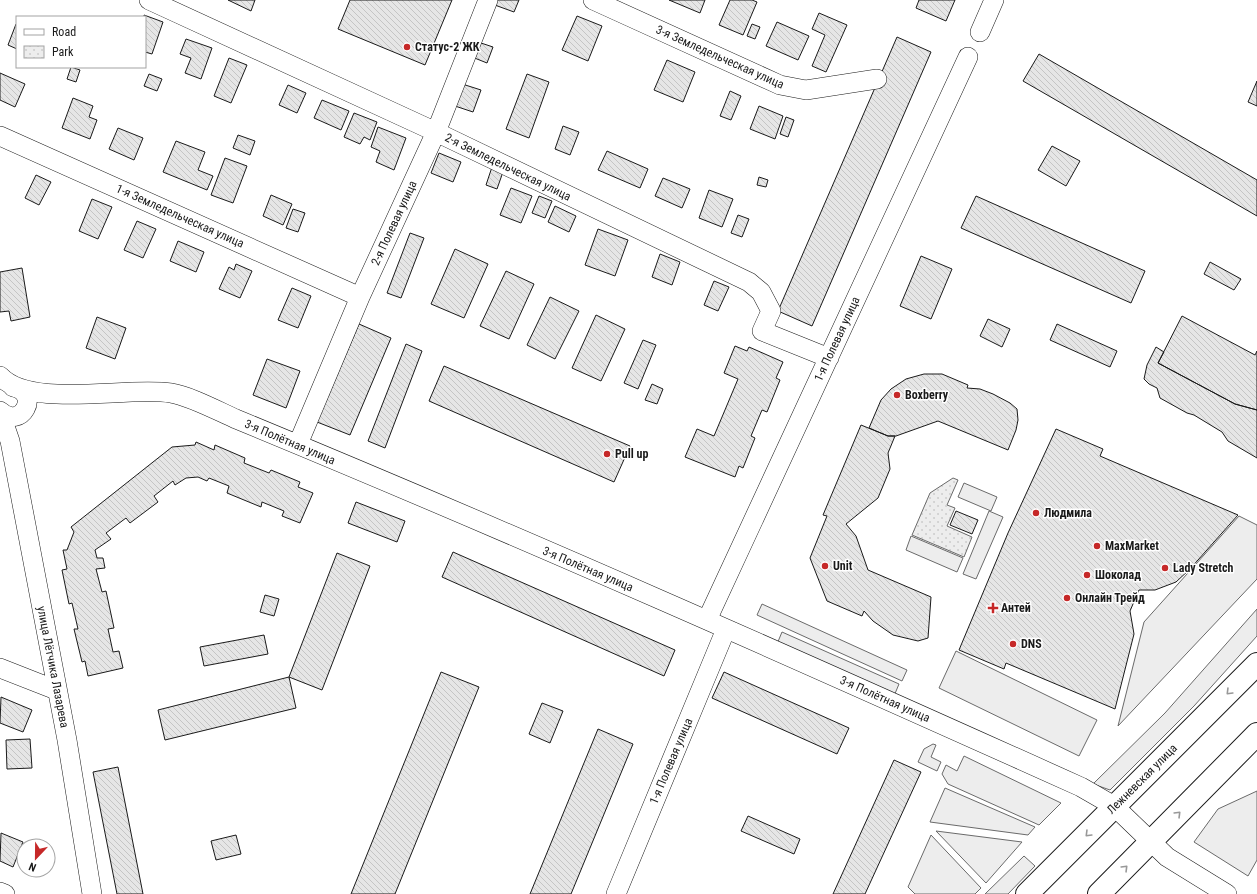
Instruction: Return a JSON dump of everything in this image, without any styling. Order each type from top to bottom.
[{"type":"highway","name":"Лежневская улица","points":[[1027,894],[1257,664]]},
{"type":"highway","points":[[1100,894],[1257,734]]},
{"type":"street","name":"2-я Земледельческая улица","points":[[149,0],[436,132],[749,282],[761,292],[770,311],[762,331],[828,358]]},
{"type":"street","name":"2-я Полевая улица","points":[[298,444],[360,297],[436,132],[488,0]]},
{"type":"street","name":"3-я Земледельческая улица","points":[[593,0],[780,85],[806,90],[877,79]]},
{"type":"street","points":[[980,32],[994,0]]},
{"type":"street","name":"1-я Полевая улица","points":[[707,620],[968,57]]},
{"type":"street","name":"1-я Земледельческая улица","points":[[0,136],[360,297]]},
{"type":"street","points":[[0,376],[5,381],[23,391],[27,399],[24,411]]},
{"type":"street","points":[[0,392],[9,386],[19,388]]},
{"type":"street","name":"3-я Полётная улица","points":[[19,388],[47,394],[140,391],[174,393],[298,444],[707,620],[1081,787],[1114,806],[1167,857],[1227,894]]},
{"type":"street","name":"3-я Полётная улица","points":[[24,411],[35,399],[47,394]]},
{"type":"street","name":"улица Лётчика Лазарева","points":[[0,411],[13,417],[24,411]]},
{"type":"street","name":"улица Лётчика Лазарева","points":[[0,411],[10,441],[56,690],[67,740],[92,894]]},
{"type":"street","name":"улица Лётчика Лазарева","points":[[10,441],[14,423],[24,411]]},
{"type":"street","name":"1-я Полевая улица","points":[[616,894],[726,629]]},
{"type":"street","points":[[0,668],[56,690]]},
{"type":"street","points":[[0,892],[5,894]]},
{"type":"shaded area","points":[[964,483],[997,497],[991,511],[958,497]]},
{"type":"shaded area","points":[[989,511],[1003,517],[976,579],[963,574]]},
{"type":"shaded area","points":[[1239,516],[1257,525],[1257,579],[1118,726],[1144,622]]},
{"type":"shaded area","points":[[911,536],[963,558],[957,572],[906,550]]},
{"type":"shaded area","points":[[762,604],[907,670],[902,681],[757,615]]},
{"type":"shaded area","points":[[1257,609],[1257,636],[1194,706],[1110,790],[1093,784],[1165,713]]},
{"type":"shaded area","points":[[782,632],[899,684],[894,696],[777,644]]},
{"type":"shaded area","points":[[956,651],[1097,720],[1079,756],[939,688]]},
{"type":"shaded area","points":[[933,744],[936,745],[931,757],[941,762],[937,771],[918,762],[924,749]]},
{"type":"shaded area","points":[[964,756],[1061,803],[1039,825],[948,784],[942,774],[946,765],[957,771]]},
{"type":"shaded area","points":[[945,788],[1035,827],[1028,835],[930,822]]},
{"type":"shaded area","points":[[1257,791],[1257,860],[1248,876],[1194,842],[1218,809]]},
{"type":"shaded area","points":[[936,831],[1022,842],[986,883]]},
{"type":"shaded area","points":[[931,835],[981,888],[975,894],[915,894],[908,887]]},
{"type":"shaded area","points":[[1024,856],[1035,866],[1008,894],[985,894]]},
{"type":"green space","points":[[953,478],[958,480],[947,505],[955,508],[947,526],[972,537],[964,557],[912,535],[930,493]]},
{"type":"building","points":[[228,0],[255,0],[251,11]]},
{"type":"building","name":"Статус-2 ЖК","points":[[350,0],[452,0],[425,65],[338,29]]},
{"type":"building","points":[[493,0],[519,0],[514,12],[492,4]]},
{"type":"building","points":[[669,0],[705,0],[700,13]]},
{"type":"building","points":[[730,0],[752,0],[757,2],[743,35],[719,25]]},
{"type":"building","points":[[919,0],[955,0],[946,21],[916,8]]},
{"type":"building","points":[[819,13],[847,25],[826,72],[812,66],[825,35],[812,29]]},
{"type":"building","points":[[144,15],[163,22],[152,54],[146,52],[146,16]]},
{"type":"building","points":[[577,16],[602,26],[588,61],[562,50]]},
{"type":"building","points":[[777,22],[809,36],[798,60],[766,46]]},
{"type":"building","points":[[16,24],[16,49],[8,45]]},
{"type":"building","points":[[752,24],[760,27],[755,39],[747,36]]},
{"type":"building","points":[[897,37],[931,52],[812,326],[778,311]]},
{"type":"building","points":[[186,39],[212,48],[201,79],[185,73],[191,58],[180,54]]},
{"type":"building","points":[[478,42],[493,47],[487,63],[472,57]]},
{"type":"building","points":[[1039,54],[1257,180],[1257,216],[1023,81]]},
{"type":"building","points":[[229,58],[247,65],[231,103],[214,96]]},
{"type":"building","points":[[667,60],[695,72],[683,102],[654,90]]},
{"type":"building","points":[[71,68],[80,70],[76,82],[67,79]]},
{"type":"building","points":[[0,73],[25,84],[15,107],[0,100]]},
{"type":"building","points":[[149,74],[162,79],[157,91],[144,86]]},
{"type":"building","points":[[527,74],[549,82],[529,138],[506,129]]},
{"type":"building","points":[[1257,81],[1257,106],[1248,102]]},
{"type":"building","points":[[459,83],[481,90],[473,112],[452,105]]},
{"type":"building","points":[[288,85],[306,93],[297,113],[279,105]]},
{"type":"building","points":[[730,91],[741,96],[731,120],[720,116]]},
{"type":"building","points":[[73,98],[93,106],[89,117],[97,120],[90,139],[62,128]]},
{"type":"building","points":[[322,100],[349,111],[341,130],[314,118]]},
{"type":"building","points":[[759,106],[783,116],[775,139],[750,129]]},
{"type":"building","points":[[354,113],[377,122],[370,140],[364,137],[360,144],[344,137]]},
{"type":"building","points":[[786,117],[794,120],[788,137],[780,134]]},
{"type":"building","points":[[563,126],[579,132],[570,155],[555,149]]},
{"type":"building","points":[[378,127],[406,138],[394,170],[376,162],[380,151],[371,147]]},
{"type":"building","points":[[118,128],[143,138],[134,160],[109,149]]},
{"type":"building","points":[[238,135],[255,141],[250,155],[233,148]]},
{"type":"building","points":[[176,141],[205,152],[198,170],[213,176],[207,190],[163,172]]},
{"type":"building","points":[[1052,146],[1080,161],[1066,186],[1038,170]]},
{"type":"building","points":[[607,151],[648,169],[640,188],[598,170]]},
{"type":"building","points":[[439,153],[461,162],[453,182],[431,173]]},
{"type":"building","points":[[225,158],[247,166],[233,203],[211,195]]},
{"type":"building","points":[[493,164],[504,169],[497,189],[486,185]]},
{"type":"building","points":[[36,175],[51,182],[39,205],[25,198]]},
{"type":"building","points":[[759,177],[768,180],[766,187],[757,185]]},
{"type":"building","points":[[663,178],[690,189],[682,208],[655,196]]},
{"type":"building","points":[[511,188],[532,196],[521,223],[500,215]]},
{"type":"building","points":[[709,190],[733,199],[722,227],[699,218]]},
{"type":"building","points":[[271,195],[292,204],[283,225],[263,216]]},
{"type":"building","points":[[539,196],[552,201],[545,218],[532,213]]},
{"type":"building","points":[[976,196],[1145,271],[1131,303],[961,228]]},
{"type":"building","points":[[92,199],[112,207],[98,239],[79,231]]},
{"type":"building","points":[[555,206],[576,216],[569,232],[548,222]]},
{"type":"building","points":[[293,209],[305,213],[298,232],[286,228]]},
{"type":"building","points":[[738,215],[749,219],[742,237],[731,233]]},
{"type":"building","points":[[137,221],[156,229],[143,258],[124,250]]},
{"type":"building","points":[[598,229],[628,240],[615,276],[585,265]]},
{"type":"building","points":[[410,233],[424,238],[401,298],[387,293]]},
{"type":"building","points":[[178,241],[204,252],[196,272],[170,261]]},
{"type":"building","points":[[455,249],[488,264],[464,318],[431,304]]},
{"type":"building","points":[[660,254],[680,262],[672,285],[652,277]]},
{"type":"building","points":[[921,256],[952,269],[931,319],[900,306]]},
{"type":"building","points":[[1210,262],[1241,279],[1234,290],[1204,274]]},
{"type":"building","points":[[236,264],[252,271],[240,298],[219,289],[229,267],[234,270]]},
{"type":"building","points":[[22,268],[30,317],[11,321],[9,311],[0,312],[0,272]]},
{"type":"building","points":[[506,271],[534,284],[509,339],[480,326]]},
{"type":"building","points":[[714,281],[729,287],[718,311],[704,305]]},
{"type":"building","points":[[292,288],[311,296],[298,328],[278,320]]},
{"type":"building","points":[[550,297],[579,311],[555,359],[527,345]]},
{"type":"building","points":[[596,315],[625,329],[601,381],[572,368]]},
{"type":"building","points":[[1182,316],[1255,355],[1257,351],[1257,410],[1235,404],[1158,363]]},
{"type":"building","points":[[97,317],[126,328],[115,359],[86,348]]},
{"type":"building","points":[[988,319],[1010,329],[1002,347],[980,336]]},
{"type":"building","points":[[359,324],[391,338],[350,435],[317,422]]},
{"type":"building","points":[[1057,324],[1117,351],[1110,367],[1050,340]]},
{"type":"building","points":[[643,340],[656,345],[638,389],[624,383]]},
{"type":"building","points":[[406,344],[422,351],[385,448],[368,441]]},
{"type":"building","points":[[735,346],[747,351],[749,347],[783,362],[776,378],[780,380],[767,412],[762,410],[751,436],[755,438],[743,468],[739,466],[735,477],[685,457],[697,429],[714,436],[738,379],[724,373]]},
{"type":"building","points":[[1156,347],[1164,352],[1158,363],[1235,404],[1257,410],[1257,458],[1228,441],[1222,432],[1194,415],[1187,413],[1160,398],[1157,388],[1149,384],[1144,379],[1147,365]]},
{"type":"building","points":[[267,359],[300,371],[286,408],[253,395]]},
{"type":"building","points":[[444,366],[630,446],[614,482],[429,401]]},
{"type":"building","points":[[924,374],[942,374],[968,385],[967,388],[980,389],[993,394],[1010,403],[1017,409],[1018,420],[1016,430],[1008,450],[938,421],[896,436],[888,436],[869,428],[881,400],[891,389],[906,379]]},
{"type":"building","points":[[652,384],[663,389],[657,404],[645,400]]},
{"type":"building","points":[[861,425],[888,436],[895,436],[888,453],[890,469],[878,498],[846,524],[856,536],[868,570],[931,597],[928,638],[918,641],[893,635],[873,621],[864,611],[862,616],[827,601],[810,558],[827,516],[823,515]]},
{"type":"building","name":"Шоколад","points":[[1056,429],[1103,449],[1100,456],[1238,515],[1190,569],[1176,582],[1155,590],[1139,590],[1130,611],[1134,634],[1115,709],[1006,663],[1004,669],[959,650],[1008,533]]},
{"type":"building","points":[[196,442],[214,450],[215,445],[245,458],[244,463],[269,473],[271,470],[300,482],[298,487],[313,493],[300,523],[282,516],[284,511],[262,502],[261,507],[227,493],[229,486],[209,478],[207,481],[198,477],[186,478],[175,485],[173,481],[154,496],[158,502],[130,523],[126,518],[106,533],[111,539],[95,550],[97,558],[103,558],[105,568],[96,569],[102,592],[106,591],[114,628],[108,629],[113,652],[119,651],[123,668],[88,676],[85,661],[82,662],[74,629],[78,629],[72,603],[69,604],[62,570],[67,569],[63,550],[67,550],[74,532],[71,527],[172,447],[195,445]]},
{"type":"building","points":[[356,502],[405,521],[397,542],[348,523]]},
{"type":"building","points":[[956,511],[978,520],[972,534],[950,525]]},
{"type":"building","points":[[453,552],[675,650],[664,676],[442,577]]},
{"type":"building","points":[[337,553],[370,566],[322,690],[289,677]]},
{"type":"building","points":[[265,595],[279,599],[274,616],[260,612]]},
{"type":"building","points":[[264,635],[268,654],[204,666],[200,647]]},
{"type":"building","points":[[441,672],[479,687],[395,894],[351,894]]},
{"type":"building","points":[[724,672],[849,728],[837,754],[712,698]]},
{"type":"building","points":[[289,677],[296,708],[165,740],[158,710]]},
{"type":"building","points":[[1,697],[32,710],[23,732],[0,723]]},
{"type":"building","points":[[542,703],[563,711],[550,743],[529,734]]},
{"type":"building","points":[[598,729],[633,744],[571,894],[530,894]]},
{"type":"building","points":[[30,739],[32,768],[7,769],[6,740]]},
{"type":"building","points":[[894,760],[921,772],[865,894],[833,894]]},
{"type":"building","points":[[118,767],[143,894],[117,894],[93,772]]},
{"type":"building","points":[[748,816],[800,839],[794,854],[741,831]]},
{"type":"building","points":[[1,833],[16,839],[16,860],[13,867],[0,861]]},
{"type":"building","points":[[236,835],[241,854],[216,860],[211,841]]},
{"type":"place","name":"Статус-2 ЖК","points":[[407,47]]},
{"type":"place","name":"Boxberry","points":[[897,395]]},
{"type":"place","name":"Pull up","points":[[607,454]]},
{"type":"place","name":"Людмила","points":[[1036,513]]},
{"type":"place","name":"MaxMarket","points":[[1097,546]]},
{"type":"place","name":"Unit","points":[[825,566]]},
{"type":"place","name":"Lady Stretch","points":[[1165,568]]},
{"type":"place","name":"Шоколад","points":[[1087,575]]},
{"type":"place","name":"Онлайн Трейд","points":[[1067,598]]},
{"type":"place","name":"Антей","points":[[993,608]]},
{"type":"place","name":"DNS","points":[[1013,644]]}]
